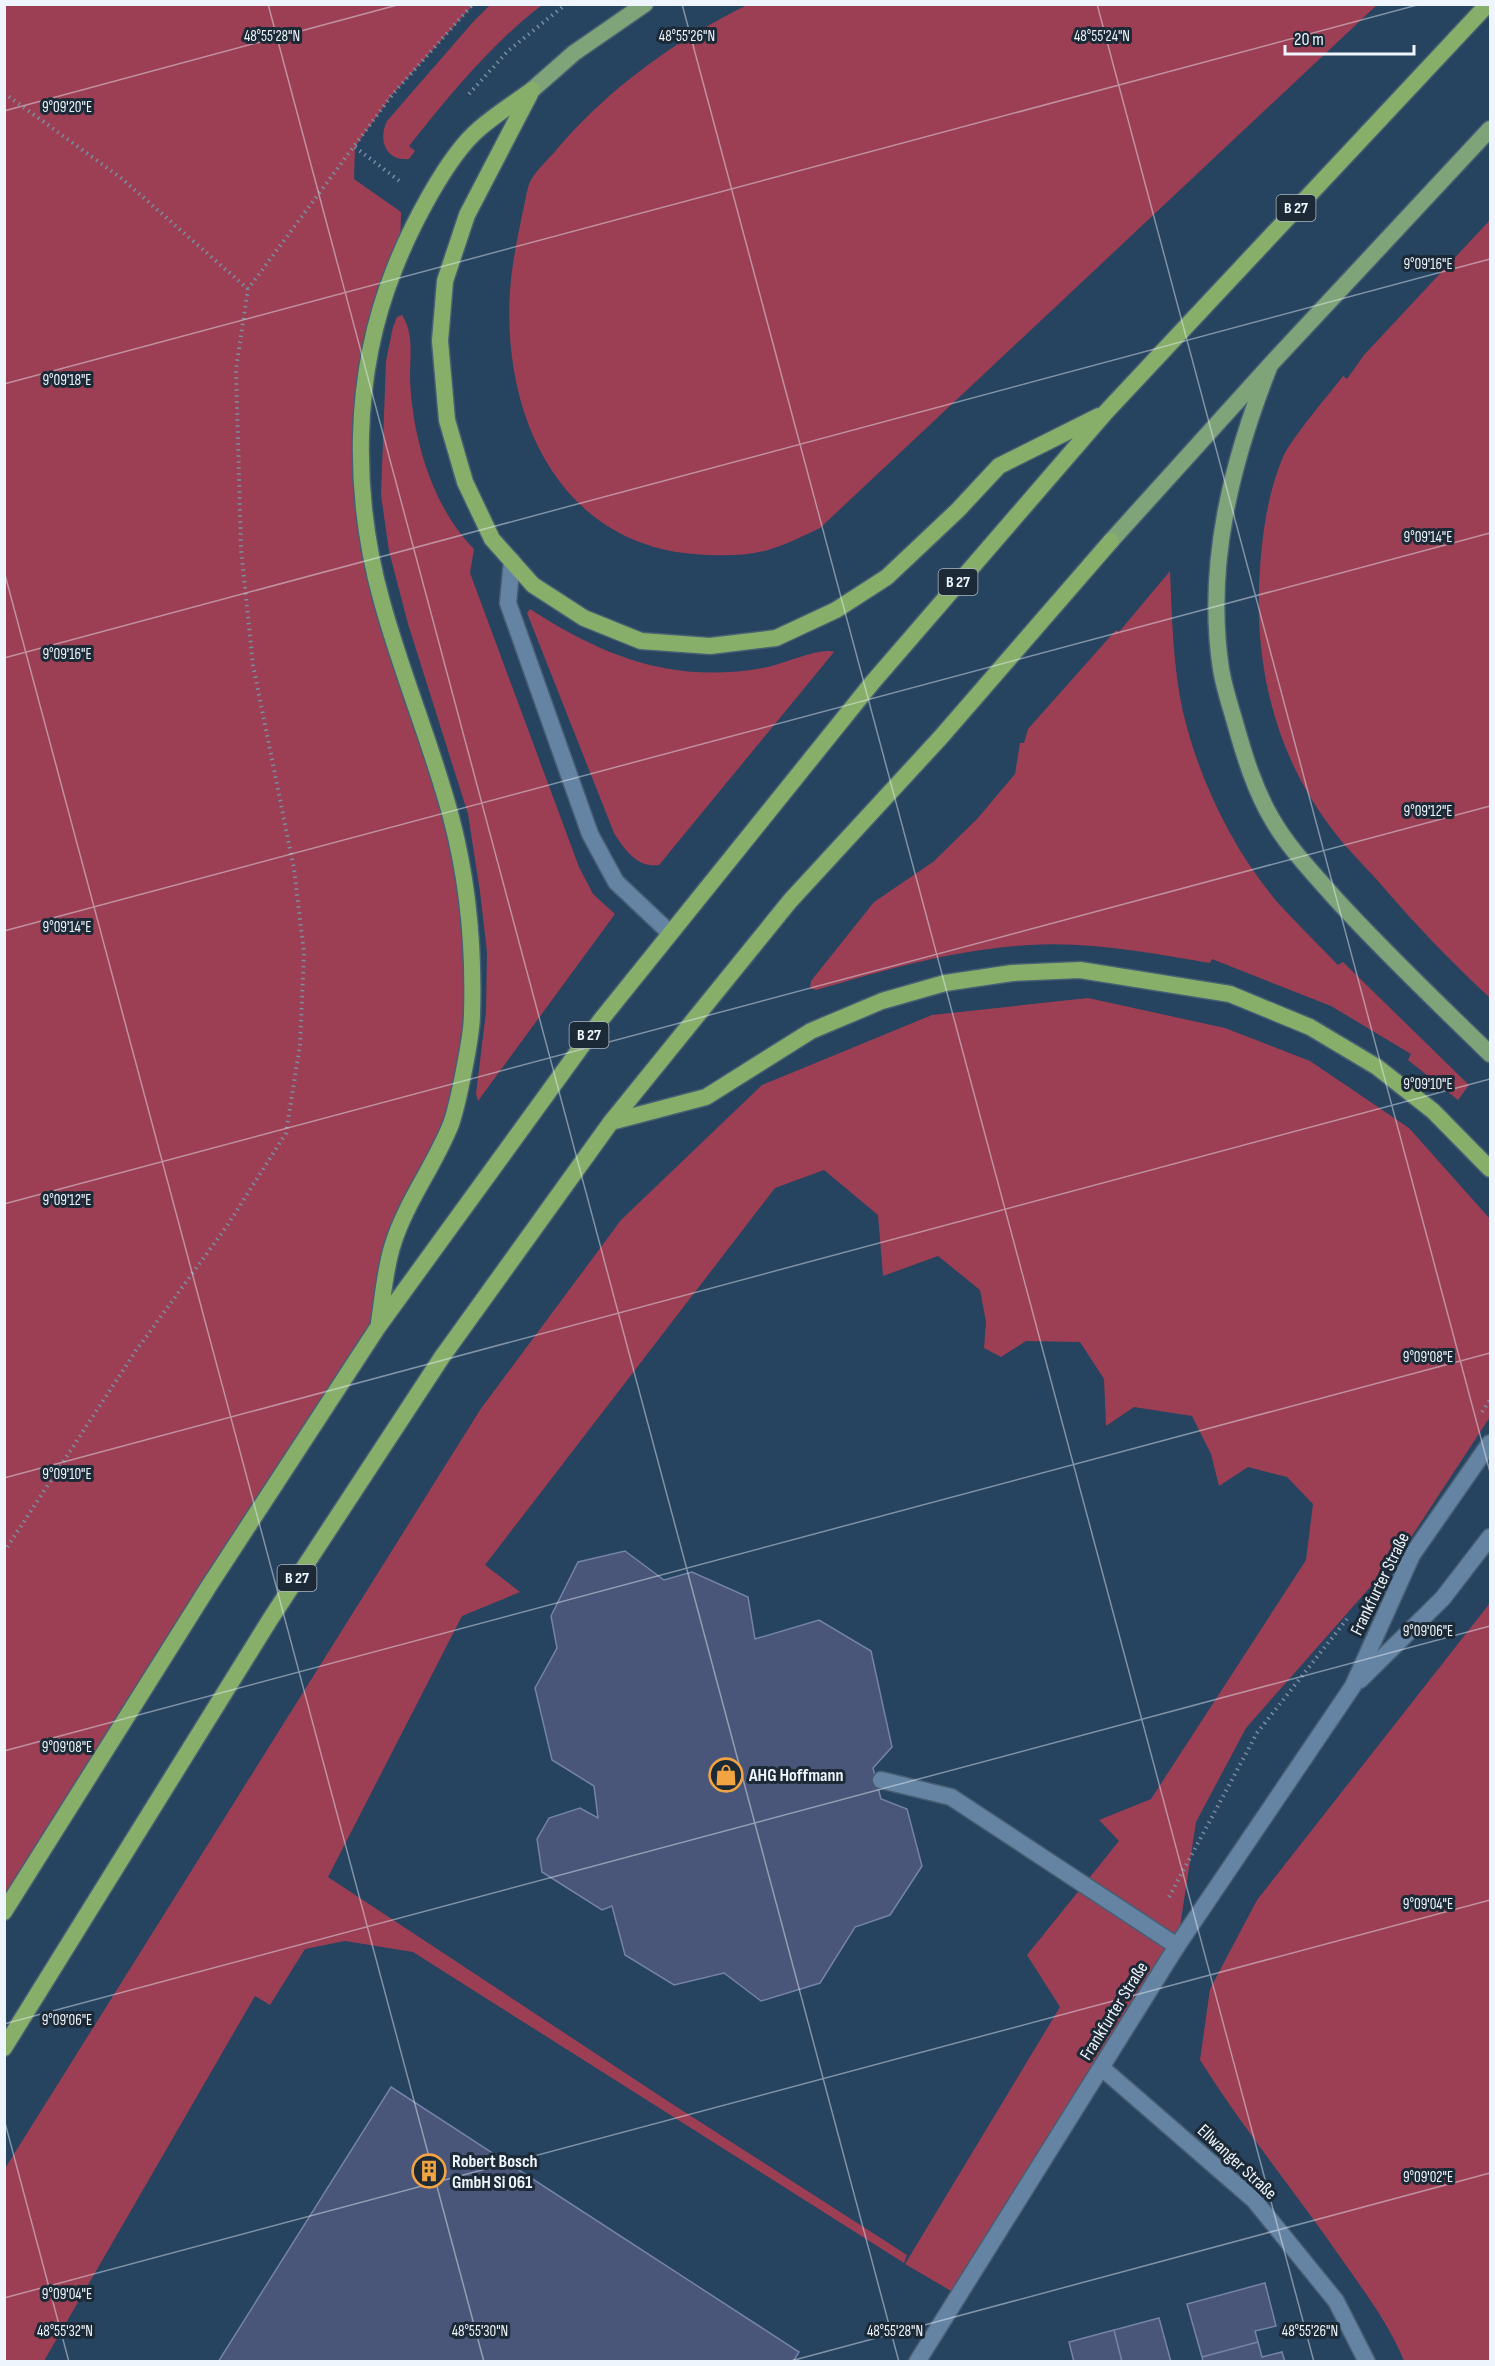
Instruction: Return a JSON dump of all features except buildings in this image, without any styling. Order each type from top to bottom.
[{"type":"highway","name":"B 27","points":[[4,1911],[209,1586],[378,1327],[600,1021],[880,674],[1106,412],[1488,4]]},
{"type":"highway","points":[[532,90],[467,215],[445,281],[440,341],[447,420],[465,482],[492,538],[533,585],[584,618],[641,641],[710,646],[776,638],[836,610],[887,577],[958,510],[999,466],[1106,412]]},
{"type":"highway","points":[[378,1327],[393,1244],[452,1122],[472,1018],[469,912],[461,863],[451,816],[382,602],[372,559],[362,494],[361,414],[370,355],[386,289],[400,255],[435,186],[476,131],[532,90]]},
{"type":"highway","name":"B 27","points":[[4,2048],[271,1618],[442,1357],[611,1122],[790,901],[941,737],[1111,542]]},
{"type":"highway","points":[[611,1122],[706,1097],[811,1031],[882,1001],[945,983],[1012,973],[1080,970],[1230,994],[1310,1027],[1377,1066],[1433,1111],[1491,1169]]},
{"type":"main road","points":[[532,90],[574,53],[645,4]]},
{"type":"main road","name":"B 27","points":[[1111,542],[1270,365],[1491,129]]},
{"type":"main road","points":[[1270,365],[1247,423],[1230,484],[1216,577],[1216,621],[1221,671],[1246,764],[1272,819],[1307,867],[1380,948],[1491,1054]]},
{"type":"street","points":[[512,561],[508,603],[590,834],[616,882],[670,933]]},
{"type":"street","name":"Frankfurter Straße","points":[[917,2361],[1177,1946],[1353,1686],[1412,1555],[1491,1443]]},
{"type":"street","name":"Frankfurter Straße","points":[[1353,1686],[1443,1598],[1491,1537]]},
{"type":"street","points":[[881,1780],[951,1797],[1177,1946]]},
{"type":"street","name":"Ellwanger Straße","points":[[1102,2068],[1254,2200],[1336,2301],[1367,2361]]},
{"type":"path","points":[[4,1552],[135,1352],[227,1226],[286,1132],[300,1045],[304,953],[294,869],[253,665],[241,549],[236,369],[248,288],[392,95],[473,4]]},
{"type":"path","points":[[4,93],[121,178],[248,288]]},
{"type":"path","points":[[1478,1419],[1491,1400]]},
{"type":"path","points":[[1152,1930],[1257,1732],[1354,1610]]},
{"type":"shaded area","points":[[491,4],[542,5],[505,37],[455,90],[409,146],[415,151],[409,159],[401,159],[389,153],[383,135],[387,121]]},
{"type":"shaded area","points":[[5,5],[473,5],[392,95],[355,147],[354,179],[401,212],[400,255],[368,366],[370,549],[451,816],[472,1018],[452,1123],[393,1244],[378,1327],[5,1916]]},
{"type":"shaded area","points":[[747,5],[1377,5],[820,528],[764,551],[723,555],[693,554],[646,544],[606,525],[573,498],[548,464],[529,425],[516,382],[510,337],[511,280],[528,189],[531,180],[540,168],[577,127],[645,67],[695,34]]},
{"type":"shaded area","points":[[1490,220],[1490,998],[1432,941],[1346,846],[1311,798],[1283,741],[1273,712],[1261,650],[1259,586],[1268,504],[1277,472],[1288,448],[1343,376],[1347,379],[1364,355]]},
{"type":"shaded area","points":[[402,315],[410,337],[412,400],[420,447],[427,470],[447,513],[459,532],[474,549],[470,573],[579,867],[593,894],[615,914],[478,1101],[476,1094],[486,1012],[487,952],[468,814],[408,624],[389,551],[381,495],[386,361],[393,327],[397,317]]},
{"type":"shaded area","points":[[1170,571],[1175,660],[1183,712],[1198,763],[1232,837],[1262,882],[1293,919],[1338,965],[1343,962],[1469,1085],[1458,1100],[1408,1060],[1411,1054],[1331,1006],[1212,959],[1210,963],[1098,946],[1029,945],[948,956],[816,990],[810,988],[811,981],[874,902],[933,862],[977,819],[1015,774],[1020,743],[1024,743],[1028,729],[1116,630],[1119,632]]},
{"type":"shaded area","points":[[530,609],[614,654],[672,669],[735,672],[768,667],[820,652],[834,652],[659,865],[651,865],[644,864],[632,856],[614,833],[527,613]]},
{"type":"shaded area","points":[[1088,998],[1225,1028],[1310,1061],[1409,1128],[1490,1219],[1490,1417],[1402,1551],[1246,1728],[1196,1822],[1177,1946],[958,2295],[905,2264],[1060,2007],[1027,1955],[1119,1841],[1099,1820],[1151,1799],[1306,1560],[1313,1504],[1287,1477],[1248,1467],[1219,1486],[1211,1454],[1192,1416],[1134,1407],[1106,1426],[1104,1379],[1080,1342],[1026,1341],[1001,1357],[984,1348],[986,1322],[980,1290],[938,1256],[883,1276],[878,1215],[824,1170],[775,1188],[485,1565],[520,1592],[462,1616],[328,1877],[666,2100],[907,2255],[904,2263],[413,1952],[345,1941],[305,1949],[270,2005],[255,1996],[44,2361],[5,2361],[4,2170],[480,1410],[621,1220],[762,1085],[932,1015]]},
{"type":"shaded area","points":[[1490,1603],[1490,2361],[1404,2361],[1391,2334],[1368,2297],[1200,2060],[1210,1989],[1257,1900]]},
{"type":"place","name":"AHG Hoffmann","points":[[726,1775]]},
{"type":"place","name":"Robert Bosch GmbH Si 061","points":[[429,2171]]}]
